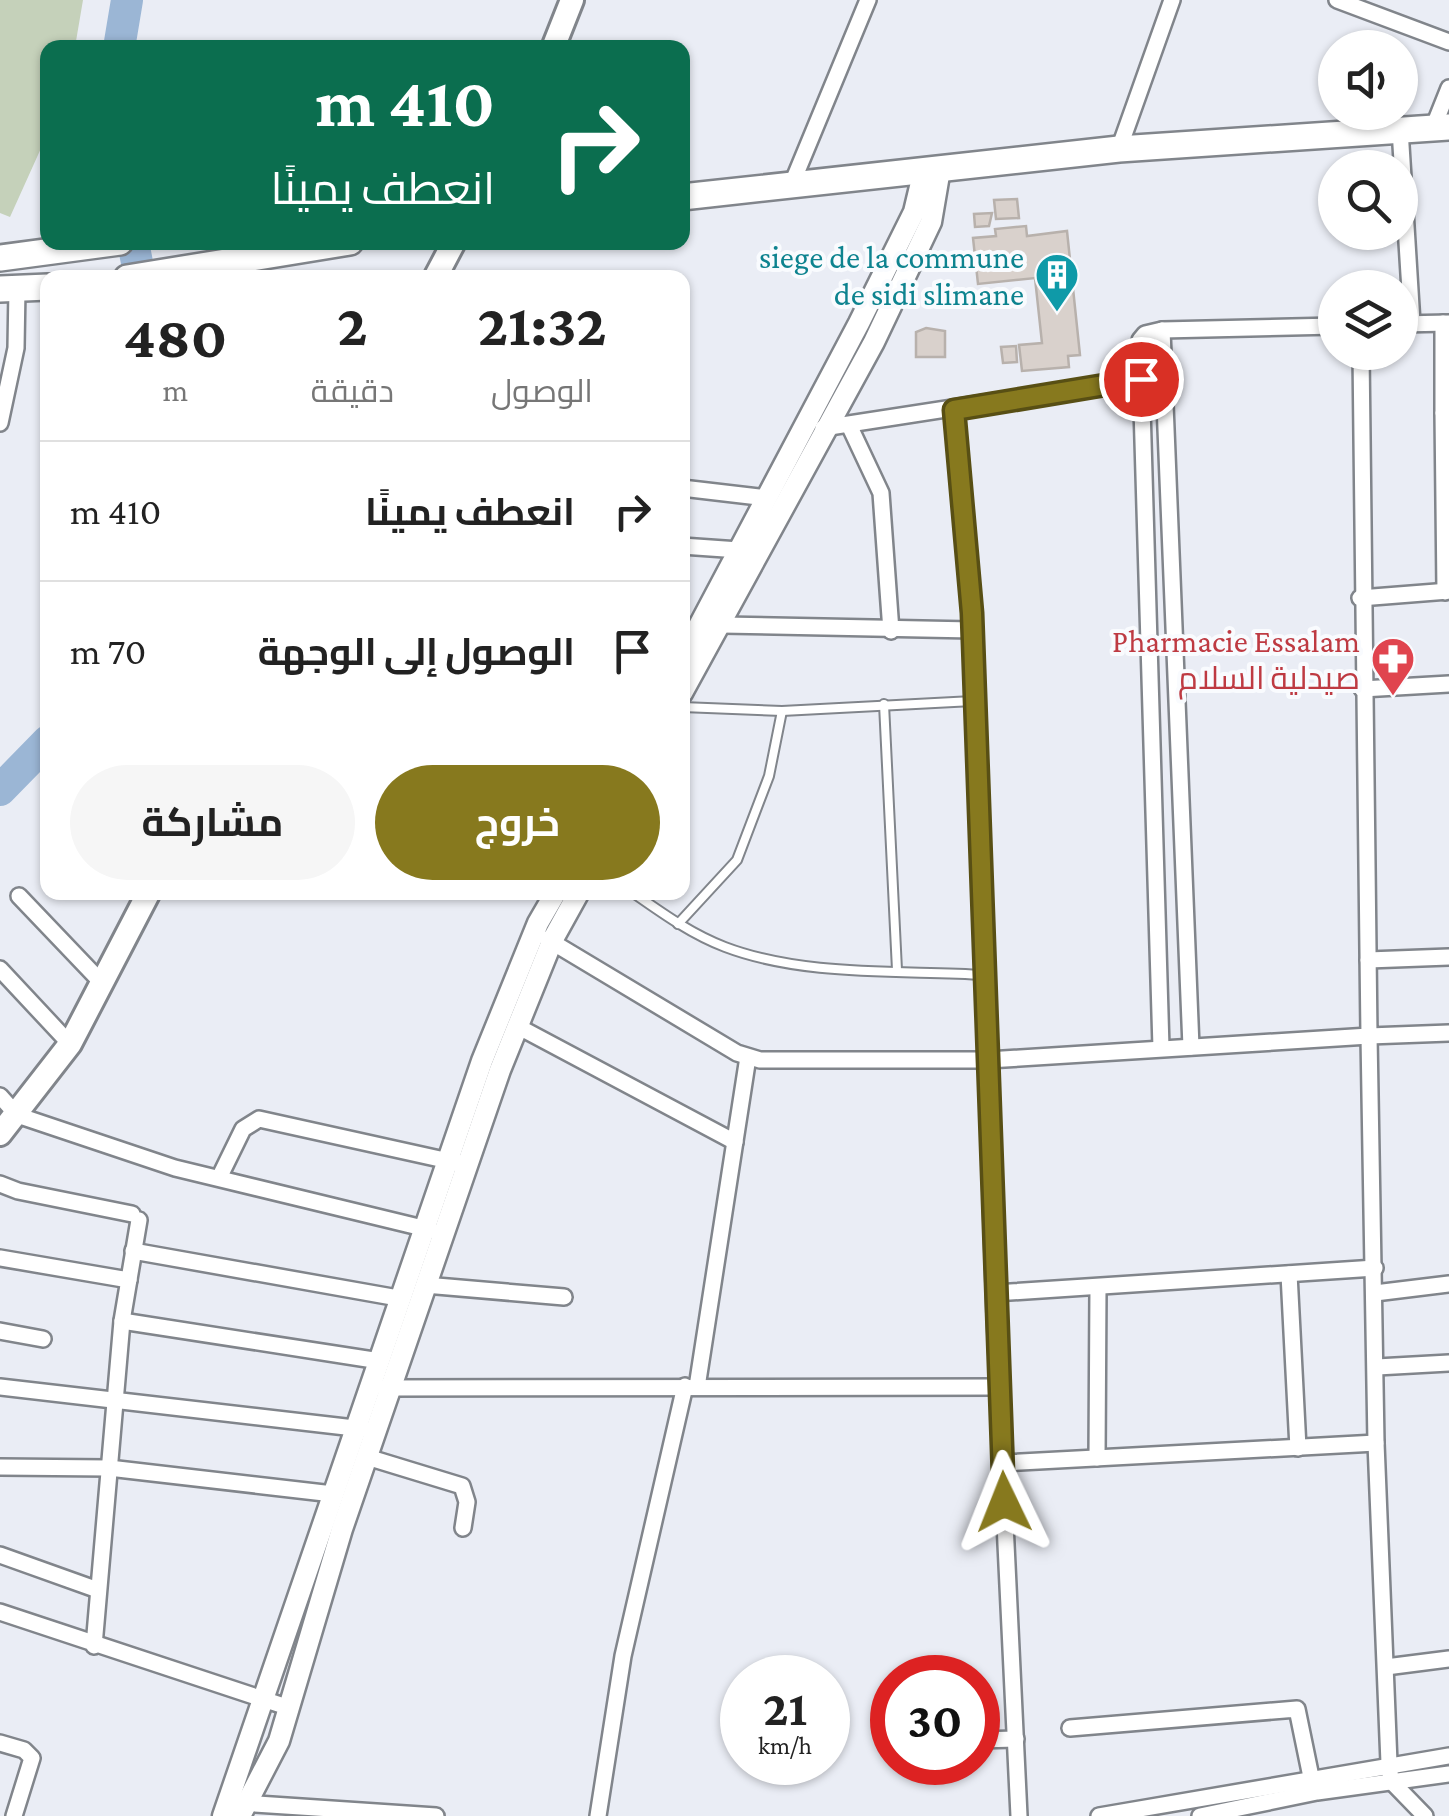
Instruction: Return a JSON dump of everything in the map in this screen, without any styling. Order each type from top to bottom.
[{"type":"main road","points":[[557,40],[572,0]]},
{"type":"main road","points":[[690,197],[1120,149],[1386,130]]},
{"type":"main road","points":[[0,258],[63,250]]},
{"type":"main road","points":[[184,270],[304,250]]},
{"type":"main road","points":[[9,288],[40,287]]},
{"type":"main road","points":[[0,1134],[70,1044],[145,900]]},
{"type":"street","points":[[791,186],[868,0]]},
{"type":"street","points":[[1120,149],[1172,0]]},
{"type":"street","points":[[1337,0],[1449,42]]},
{"type":"street","points":[[1441,127],[1449,88]]},
{"type":"street","points":[[1400,130],[1404,270]]},
{"type":"street","points":[[690,679],[839,426],[926,235],[938,200],[932,170]]},
{"type":"street","points":[[690,643],[804,430],[932,170]]},
{"type":"street","points":[[0,423],[16,348],[9,288]]},
{"type":"street","points":[[1360,598],[1447,592],[1446,323],[1418,323]]},
{"type":"street","points":[[1161,1048],[1141,337],[1162,330],[1318,326]]},
{"type":"street","points":[[1162,330],[1192,1047]]},
{"type":"street","points":[[1360,370],[1360,598],[1376,1443],[1389,1763],[1391,1782],[1425,1816]]},
{"type":"street","points":[[804,430],[1163,376]]},
{"type":"street","points":[[954,410],[972,630],[994,1293],[1019,1816]]},
{"type":"street","points":[[839,426],[881,493],[891,631]]},
{"type":"street","points":[[1146,479],[1168,480]]},
{"type":"street","points":[[690,489],[768,498]]},
{"type":"street","points":[[690,547],[739,550]]},
{"type":"street","points":[[722,625],[972,630]]},
{"type":"street","points":[[1362,689],[1449,684]]},
{"type":"street","points":[[1151,687],[1175,686]]},
{"type":"street","points":[[19,896],[103,984]]},
{"type":"street","points":[[491,1065],[517,1026],[554,900]]},
{"type":"street","points":[[381,1388],[380,1361],[398,1298],[433,1230],[491,1065],[543,937],[573,900]]},
{"type":"street","points":[[543,937],[748,1057],[779,1062],[988,1060],[1449,1033]]},
{"type":"street","points":[[1368,960],[1449,957]]},
{"type":"street","points":[[0,969],[70,1044]]},
{"type":"street","points":[[517,1026],[735,1142]]},
{"type":"street","points":[[598,1816],[623,1656],[691,1387],[748,1057]]},
{"type":"street","points":[[0,1096],[17,1115],[175,1168],[433,1230]]},
{"type":"street","points":[[220,1176],[244,1129],[259,1119],[457,1163]]},
{"type":"street","points":[[0,1184],[18,1192],[136,1217],[122,1321],[94,1646]]},
{"type":"street","points":[[236,1812],[265,1700],[333,1494],[366,1430],[425,1284],[433,1230]]},
{"type":"street","points":[[133,1252],[398,1298]]},
{"type":"street","points":[[0,1258],[129,1280]]},
{"type":"street","points":[[994,1293],[1375,1268]]},
{"type":"street","points":[[1290,1274],[1298,1448]]},
{"type":"street","points":[[425,1284],[564,1297]]},
{"type":"street","points":[[1375,1293],[1449,1284]]},
{"type":"street","points":[[1096,1458],[1098,1287]]},
{"type":"street","points":[[122,1321],[380,1361]]},
{"type":"street","points":[[0,1331],[42,1339]]},
{"type":"street","points":[[1377,1366],[1449,1363]]},
{"type":"street","points":[[381,1388],[999,1387]]},
{"type":"street","points":[[0,1388],[366,1430]]},
{"type":"street","points":[[236,1812],[290,1708],[367,1456],[366,1430]]},
{"type":"street","points":[[1002,1463],[1376,1443]]},
{"type":"street","points":[[367,1456],[462,1486],[467,1502],[463,1528]]},
{"type":"street","points":[[0,1467],[109,1468],[333,1494]]},
{"type":"street","points":[[0,1555],[98,1590]]},
{"type":"street","points":[[0,1612],[290,1708]]},
{"type":"street","points":[[1386,1667],[1449,1660]]},
{"type":"street","points":[[1070,1728],[1297,1709],[1311,1776]]},
{"type":"street","points":[[1000,1739],[1016,1739]]},
{"type":"street","points":[[0,1742],[24,1750],[32,1758],[10,1812]]},
{"type":"street","points":[[1099,1816],[1311,1776],[1449,1756]]},
{"type":"street","points":[[1193,1797],[1198,1816],[1449,1774]]},
{"type":"street","points":[[236,1812],[436,1816]]},
{"type":"lane","points":[[690,707],[782,711],[973,701]]},
{"type":"lane","points":[[884,704],[897,970]]},
{"type":"lane","points":[[678,924],[738,860],[769,776],[782,711]]},
{"type":"lane","points":[[644,900],[678,924],[756,957],[791,964],[984,975]]},
{"type":"green space","points":[[0,0],[83,0],[76,40],[40,40],[40,151],[10,217],[0,213]]},
{"type":"building","points":[[1017,199],[1019,218],[996,219],[994,200]]},
{"type":"building","points":[[992,213],[989,226],[975,227],[974,214]]},
{"type":"building","name":"siege de la commune de sidi slimane","points":[[1026,226],[1027,236],[1067,231],[1080,355],[1068,356],[1069,367],[1022,371],[1019,345],[1042,343],[1035,278],[978,284],[973,238],[996,236],[995,229]]},
{"type":"building","points":[[926,328],[945,331],[945,357],[916,357],[916,332]]},
{"type":"building","points":[[1016,346],[1017,362],[1003,363],[1001,347]]},
{"type":"waterway","points":[[120,40],[127,0]]},
{"type":"waterway","points":[[135,250],[138,270]]},
{"type":"waterway","points":[[0,790],[40,749]]},
{"type":"place","name":"siege de la commune de sidi slimane","points":[[1057,313]]},
{"type":"place","name":"Pharmacie Essalam صيدلية السلام","points":[[1393,697]]},
{"type":"route","points":[[1004,1502],[972,613],[954,410],[1141,379]]}]
